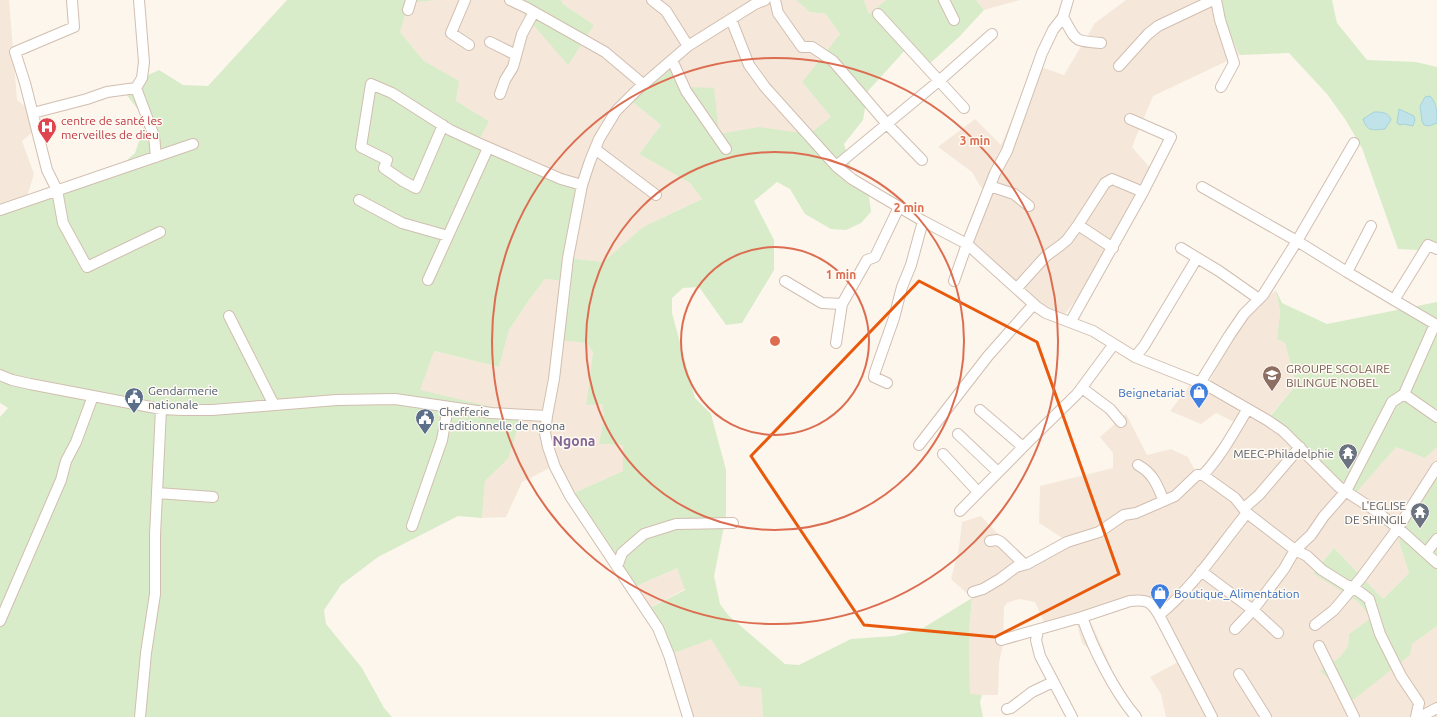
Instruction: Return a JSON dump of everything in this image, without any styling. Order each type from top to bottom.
[{"type":"street","points":[[72,0],[74,27],[15,52],[33,113],[47,170],[57,190],[63,223],[87,267],[160,232]]},
{"type":"street","points":[[136,88],[142,78],[144,62],[139,0]]},
{"type":"street","points":[[465,0],[451,34],[469,45]]},
{"type":"street","points":[[510,0],[605,52],[644,84]]},
{"type":"street","points":[[652,0],[668,14],[688,46]]},
{"type":"street","points":[[775,0],[778,13],[802,47],[812,47],[833,61],[887,124],[922,160]]},
{"type":"street","points":[[944,0],[954,20]]},
{"type":"street","points":[[954,280],[995,173],[1007,151],[1042,53],[1053,30],[1063,17],[1068,0]]},
{"type":"street","points":[[1119,66],[1148,34],[1158,26],[1215,0],[1234,63],[1221,87]]},
{"type":"street","points":[[688,717],[669,655],[658,628],[578,510],[555,467],[545,433],[554,379],[568,258],[582,185],[594,149],[616,111],[627,98],[688,46],[759,1]]},
{"type":"street","points":[[500,94],[505,80],[513,67],[522,34],[534,12]]},
{"type":"street","points":[[878,14],[964,108]]},
{"type":"street","points":[[1063,17],[1076,39],[1080,41],[1101,43]]},
{"type":"street","points":[[730,19],[749,65],[765,87],[836,166],[852,178],[899,207],[967,244],[1046,313],[1071,321],[1093,331],[1135,357],[1200,382],[1283,431],[1339,487],[1373,508],[1437,563]]},
{"type":"street","points":[[836,166],[940,80],[992,34]]},
{"type":"street","points":[[490,42],[516,55]]},
{"type":"street","points":[[672,60],[686,91],[726,149]]},
{"type":"street","points":[[443,125],[416,188],[384,168],[387,160],[361,147],[372,84],[392,93],[443,125],[488,148],[561,180],[582,185]]},
{"type":"street","points":[[33,113],[88,99],[107,92],[136,88]]},
{"type":"street","points":[[136,88],[154,136],[156,157]]},
{"type":"street","points":[[1071,321],[1113,248],[1171,137],[1130,119]]},
{"type":"street","points":[[1200,382],[1244,314],[1259,299],[1297,241],[1354,143]]},
{"type":"street","points":[[0,210],[193,144]]},
{"type":"street","points":[[428,280],[488,148]]},
{"type":"street","points":[[594,149],[656,195]]},
{"type":"street","points":[[1017,288],[1046,256],[1067,240],[1078,225],[1094,197],[1108,180],[1112,179],[1143,192]]},
{"type":"street","points":[[990,186],[1014,194],[1029,206]]},
{"type":"street","points":[[1202,187],[1297,241],[1435,324],[1404,394],[1392,402],[1346,492],[1324,516],[1311,535],[1295,550],[1284,569],[1253,610],[1235,629]]},
{"type":"street","points":[[359,200],[402,223],[448,236]]},
{"type":"street","points":[[836,343],[842,304],[867,260],[875,257],[899,207]]},
{"type":"street","points":[[886,384],[874,377],[875,372],[894,318],[902,287],[911,265],[923,221]]},
{"type":"street","points":[[1078,225],[1113,248]]},
{"type":"street","points":[[1347,272],[1371,226]]},
{"type":"street","points":[[1394,300],[1428,245],[1437,249]]},
{"type":"street","points":[[1180,248],[1219,271],[1259,299]]},
{"type":"street","points":[[1135,357],[1144,346],[1197,258]]},
{"type":"street","points":[[785,281],[822,303],[842,304]]},
{"type":"street","points":[[919,445],[988,356],[1034,304]]},
{"type":"street","points":[[229,316],[274,405]]},
{"type":"street","points":[[960,511],[1077,394],[1114,344]]},
{"type":"street","points":[[0,375],[12,380],[30,384],[161,409],[212,410],[337,400],[395,399],[491,413],[547,416]]},
{"type":"street","points":[[1082,388],[1110,409],[1121,422]]},
{"type":"street","points":[[1404,394],[1437,417]]},
{"type":"street","points":[[0,621],[61,480],[66,461],[76,442],[93,396]]},
{"type":"street","points":[[412,526],[442,440],[448,407]]},
{"type":"street","points":[[140,717],[146,653],[155,594],[156,493],[161,409]]},
{"type":"street","points":[[980,410],[1023,447]]},
{"type":"street","points":[[1203,475],[1223,449],[1247,410]]},
{"type":"street","points":[[958,434],[998,472]]},
{"type":"street","points":[[1159,615],[1201,571],[1246,510],[1300,447]]},
{"type":"street","points":[[943,454],[978,492]]},
{"type":"street","points":[[1138,465],[1154,478],[1164,501]]},
{"type":"street","points":[[1315,624],[1334,610],[1353,587],[1398,528],[1437,467]]},
{"type":"street","points":[[973,592],[983,589],[1016,567],[1067,542],[1098,532],[1124,515],[1136,513],[1175,496],[1197,475],[1203,475],[1235,498],[1246,510],[1295,550],[1307,556],[1322,570],[1346,585],[1353,587],[1369,599],[1380,634],[1401,676],[1419,703],[1416,717]]},
{"type":"street","points":[[156,493],[213,497]]},
{"type":"street","points":[[618,567],[622,553],[644,534],[676,524],[733,523]]},
{"type":"street","points":[[1426,553],[1437,538]]},
{"type":"street","points":[[990,541],[997,540],[1001,542],[1024,564]]},
{"type":"street","points":[[1201,571],[1253,610],[1278,633]]},
{"type":"street","points":[[1001,640],[1082,617],[1130,601],[1146,601],[1150,603],[1159,615],[1212,717]]},
{"type":"street","points":[[1082,617],[1086,630],[1104,666],[1127,707],[1136,717]]},
{"type":"street","points":[[1038,630],[1036,640],[1040,656],[1072,717]]},
{"type":"street","points":[[1319,646],[1354,717]]},
{"type":"street","points":[[1239,674],[1266,717]]},
{"type":"street","points":[[1007,709],[1011,708],[1032,692],[1053,682]]},
{"type":"street","points":[[1420,717],[1437,708]]},
{"type":"highlighted area","points":[[919,281],[1037,342],[1119,574],[995,637],[864,625],[751,456]]},
{"type":"shaded area","points":[[0,0],[9,0],[17,100],[30,110],[34,131],[22,141],[34,174],[24,206],[0,214]]},
{"type":"shaded area","points":[[437,0],[504,0],[518,7],[594,25],[563,4],[561,0],[796,0],[810,12],[826,14],[840,34],[802,82],[831,117],[809,134],[719,134],[672,60],[630,100],[661,125],[639,154],[690,183],[702,199],[643,227],[603,262],[568,258],[478,143],[489,121],[456,101],[458,81],[424,61],[400,32],[409,3]]},
{"type":"shaded area","points":[[864,0],[886,0],[869,14]]},
{"type":"shaded area","points":[[976,0],[1020,0],[984,10]]},
{"type":"shaded area","points":[[1126,0],[1213,0],[1240,55],[1153,96],[1132,147],[1156,175],[1113,254],[1063,318],[1046,313],[979,254],[971,239],[989,194],[980,186],[972,172],[938,147],[975,119],[1001,145],[1035,65],[1064,75],[1095,23]]},
{"type":"shaded area","points":[[545,279],[565,281],[587,343],[593,352],[586,405],[602,403],[604,417],[599,444],[623,445],[623,471],[572,494],[556,465],[522,482],[506,517],[482,518],[485,481],[508,459],[419,390],[433,351],[499,367],[509,330]]},
{"type":"shaded area","points":[[1276,290],[1280,312],[1277,339],[1285,343],[1296,385],[1267,419],[1396,447],[1425,458],[1437,447],[1437,477],[1400,525],[1399,542],[1409,573],[1383,599],[1334,548],[1313,572],[1358,602],[1371,619],[1349,634],[1348,646],[1340,657],[1320,671],[1412,644],[1437,626],[1437,717],[1166,717],[1161,694],[1150,677],[1182,660],[1159,615],[1141,599],[1088,616],[1112,669],[1082,643],[1077,624],[1044,622],[1035,602],[1019,599],[1007,603],[1004,607],[1003,645],[999,663],[998,695],[970,695],[969,631],[972,598],[951,579],[959,548],[962,522],[981,516],[1006,542],[1015,559],[1008,572],[1067,541],[1039,523],[1040,486],[1113,468],[1113,453],[1100,437],[1126,414],[1147,455],[1171,449],[1188,457],[1197,475],[1203,475],[1238,424],[1216,413],[1201,424],[1170,411],[1194,380],[1208,385],[1232,334],[1244,317]]},
{"type":"shaded area","points":[[677,568],[685,589],[644,611],[630,589]]},
{"type":"shaded area","points":[[711,638],[740,686],[761,687],[763,717],[693,717],[669,655]]},
{"type":"green space","points":[[287,0],[437,0],[409,3],[400,32],[424,61],[459,81],[456,101],[489,121],[478,143],[582,185],[568,258],[603,262],[643,227],[702,199],[690,183],[639,154],[661,125],[630,100],[672,60],[690,87],[714,88],[719,134],[759,127],[809,134],[831,117],[802,82],[840,34],[826,14],[810,12],[796,0],[864,0],[869,14],[886,0],[976,0],[984,10],[959,37],[925,68],[907,48],[868,91],[863,120],[844,144],[852,172],[869,197],[871,212],[861,223],[846,230],[831,229],[805,214],[790,189],[777,182],[754,201],[774,240],[774,270],[742,323],[726,325],[699,287],[683,288],[672,298],[672,313],[695,398],[711,414],[726,470],[726,516],[714,576],[720,604],[729,616],[785,664],[799,665],[851,639],[894,636],[923,628],[972,598],[969,631],[970,694],[982,695],[980,702],[983,717],[763,717],[761,688],[740,686],[711,639],[669,655],[644,611],[685,590],[677,568],[630,589],[572,494],[623,471],[623,445],[599,444],[604,417],[602,404],[586,405],[593,352],[587,343],[559,340],[565,281],[545,279],[509,330],[499,367],[434,351],[420,390],[522,414],[508,459],[485,481],[482,518],[458,516],[378,557],[341,585],[324,610],[326,624],[362,668],[384,708],[392,717],[0,717],[0,417],[8,408],[0,403],[0,214],[108,177],[135,153],[146,120],[126,94],[137,80],[159,70],[183,85],[208,86]]},
{"type":"green space","points":[[504,0],[561,0],[563,4],[594,25],[568,65],[518,7]]},
{"type":"green space","points":[[1213,0],[1332,0],[1337,23],[1367,60],[1416,62],[1437,67],[1437,251],[1398,249],[1362,148],[1345,119],[1327,94],[1289,53],[1240,55]]},
{"type":"green space","points":[[1276,290],[1282,303],[1327,324],[1437,302],[1437,447],[1425,458],[1396,447],[1353,496],[1267,420],[1296,385],[1285,343],[1277,339],[1280,312]]},
{"type":"green space","points":[[1437,477],[1437,626],[1412,644],[1410,655],[1353,700],[1320,671],[1340,657],[1348,646],[1349,634],[1371,618],[1358,602],[1313,573],[1334,548],[1383,599],[1409,573],[1399,542],[1400,525]]},
{"type":"water","points":[[1430,96],[1437,111],[1437,123],[1429,126],[1424,125],[1422,121],[1420,106],[1425,97]]},
{"type":"water","points":[[1399,109],[1414,116],[1415,120],[1413,126],[1403,124],[1400,125],[1397,123]]},
{"type":"water","points":[[1374,112],[1384,113],[1390,117],[1391,120],[1385,129],[1374,130],[1366,126],[1363,119]]},
{"type":"place","name":"centre de santé les merveilles de dieu","points":[[47,144]]},
{"type":"place","name":"GROUPE SCOLAIRE BILINGUE NOBEL","points":[[1272,392]]},
{"type":"place","name":"Beignetariat","points":[[1199,409]]},
{"type":"place","name":"Gendarmerie nationale","points":[[134,414]]},
{"type":"place","name":"Chefferie traditionnelle de ngona","points":[[425,435]]},
{"type":"place","name":"MEEC-Philadelphie","points":[[1348,470]]},
{"type":"place","name":"L'EGLISE DE SHINGIL","points":[[1420,529]]},
{"type":"place","name":"Boutique_Alimentation","points":[[1160,610]]},
{"type":"district","name":"Ngona","points":[[574,441]]}]
